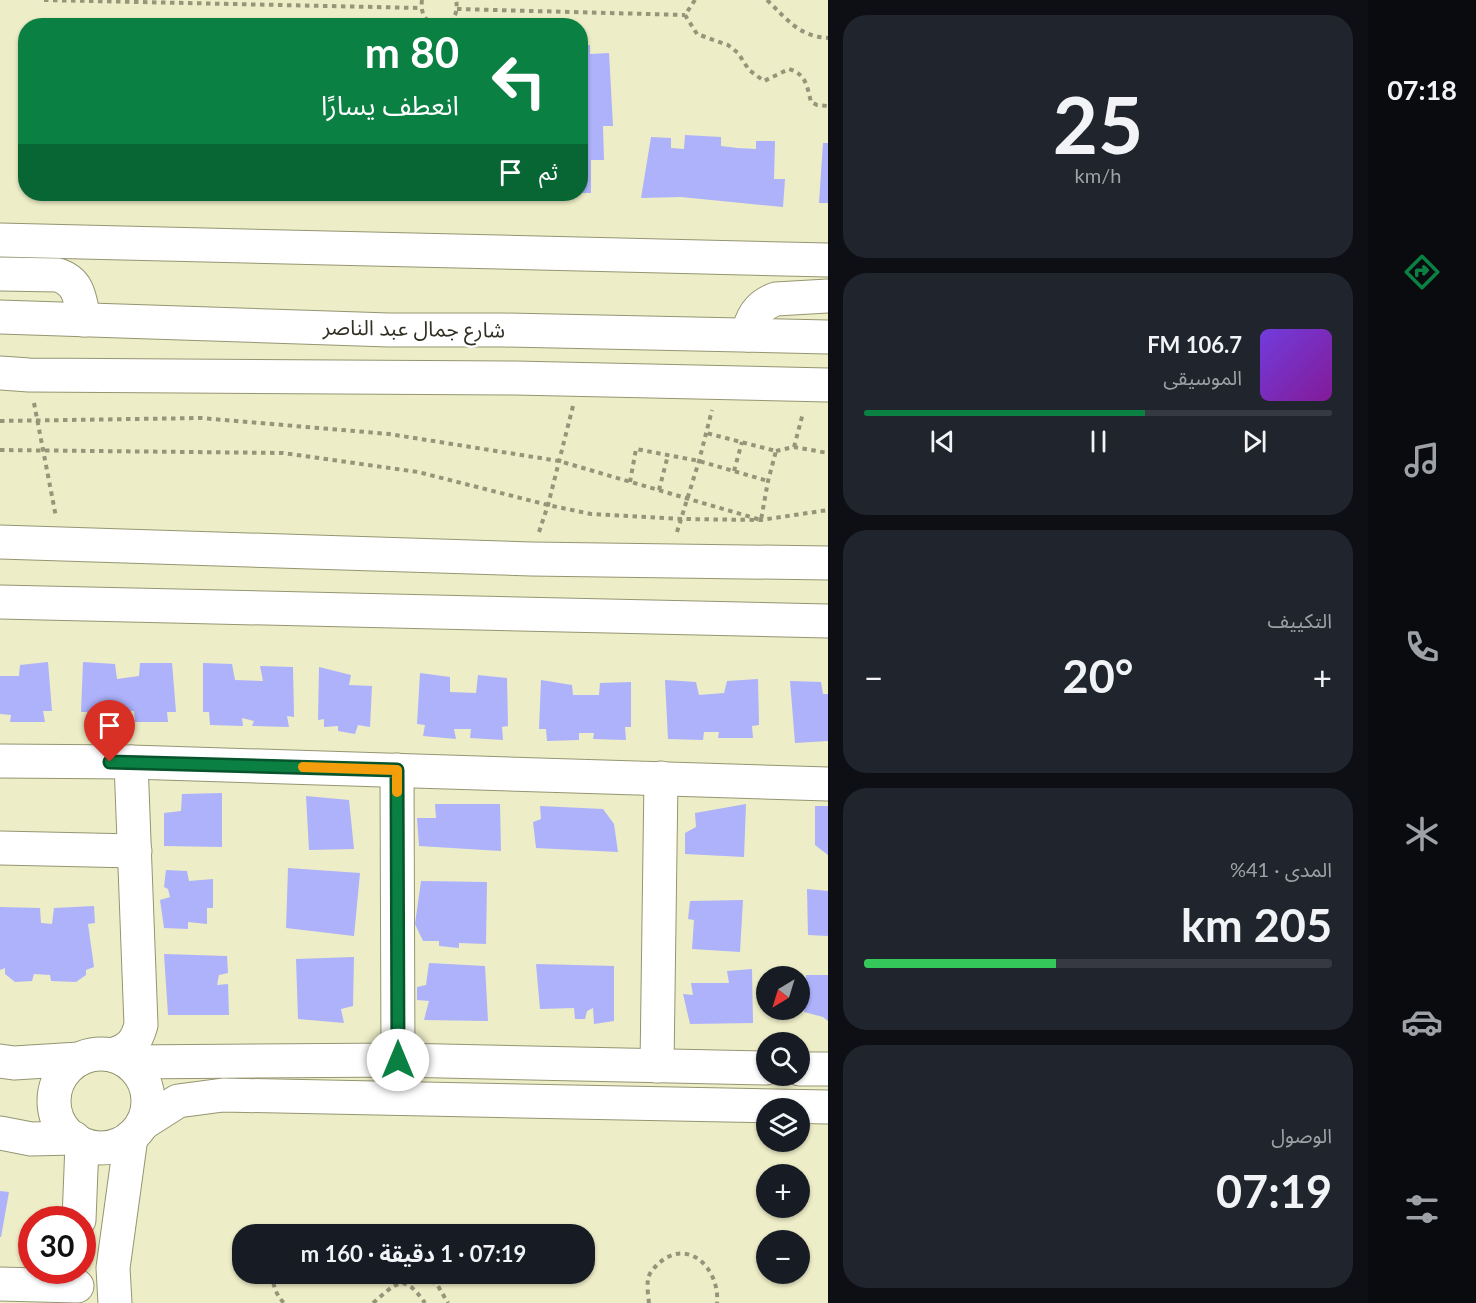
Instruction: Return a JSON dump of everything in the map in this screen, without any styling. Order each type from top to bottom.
[{"type":"street","points":[[0,240],[828,260]]},
{"type":"street","points":[[0,274],[58,275],[65,278],[71,282],[78,293],[84,320]]},
{"type":"street","points":[[748,335],[750,324],[762,305],[776,299],[828,296]]},
{"type":"street","name":"شارع جمال عبد الناصر","points":[[0,317],[389,330],[503,330],[828,337]]},
{"type":"street","points":[[389,330],[397,335],[405,349],[403,366],[391,377]]},
{"type":"street","points":[[503,330],[492,344],[493,362],[498,370],[514,378]]},
{"type":"street","points":[[14,374],[514,378],[819,385]]},
{"type":"street","points":[[0,542],[531,559],[828,563]]},
{"type":"street","points":[[0,602],[828,621]]},
{"type":"street","points":[[0,761],[131,762],[828,784]]},
{"type":"street","points":[[120,1058],[138,1036],[141,1025],[131,762]]},
{"type":"street","points":[[397,770],[398,1060]]},
{"type":"street","points":[[657,1066],[661,778]]},
{"type":"street","points":[[0,848],[135,851]]},
{"type":"street","points":[[0,1061],[14,1063],[79,1059],[95,1054],[120,1058],[398,1060],[756,1068]]},
{"type":"street","points":[[115,1303],[113,1268],[137,1130],[148,1107],[147,1090],[140,1074],[120,1058]]},
{"type":"street","points":[[78,1141],[68,1134],[58,1119],[54,1102],[56,1085],[65,1070],[79,1059]]},
{"type":"street","points":[[810,1068],[828,1069]]},
{"type":"street","points":[[0,1133],[31,1139],[78,1141],[99,1148],[116,1145],[178,1101],[223,1095],[828,1107]]},
{"type":"street","points":[[78,1141],[79,1206]]},
{"type":"street","points":[[0,1284],[78,1286]]},
{"type":"path","points":[[44,0],[421,8]]},
{"type":"path","points":[[422,0],[421,8],[425,18]]},
{"type":"path","points":[[453,18],[457,9],[456,0]]},
{"type":"path","points":[[685,15],[695,0]]},
{"type":"path","points":[[767,0],[793,26],[818,37],[828,38]]},
{"type":"path","points":[[457,9],[685,15]]},
{"type":"path","points":[[685,15],[697,34],[728,45],[738,54],[749,70],[764,81],[789,69],[798,72],[806,84],[810,102],[828,106]]},
{"type":"path","points":[[14,374],[37,419],[62,544]]},
{"type":"path","points":[[531,559],[560,461],[580,379]]},
{"type":"path","points":[[671,561],[718,383]]},
{"type":"path","points":[[794,447],[819,385]]},
{"type":"path","points":[[0,421],[201,417],[389,434],[560,461],[761,520]]},
{"type":"path","points":[[706,433],[776,451],[794,447],[828,453]]},
{"type":"path","points":[[734,471],[742,442]]},
{"type":"path","points":[[630,482],[636,449],[699,461],[768,481]]},
{"type":"path","points":[[0,450],[283,453],[418,472],[591,514],[681,519],[761,520],[828,510]]},
{"type":"path","points":[[761,520],[776,451]]},
{"type":"path","points":[[659,490],[668,455]]},
{"type":"path","points":[[649,1303],[648,1280],[653,1269],[662,1260],[673,1255],[685,1254],[703,1261],[713,1277],[718,1294],[717,1303]]},
{"type":"path","points":[[373,1303],[391,1287],[401,1283],[412,1286],[425,1303]]},
{"type":"path","points":[[273,1284],[284,1303]]},
{"type":"path","points":[[436,1284],[448,1303]]},
{"type":"building","points":[[588,45],[590,45],[590,54],[609,53],[613,126],[603,126],[604,160],[591,160],[591,193],[588,193]]},
{"type":"building","points":[[685,135],[721,137],[721,146],[737,148],[756,149],[756,141],[775,141],[774,179],[785,179],[783,207],[681,197],[641,198],[651,137],[671,138],[671,148],[684,149]]},
{"type":"building","points":[[823,143],[828,143],[828,203],[819,203]]},
{"type":"building","points":[[48,662],[52,711],[43,711],[45,722],[10,722],[11,715],[0,714],[0,676],[19,676],[20,665]]},
{"type":"building","points":[[83,662],[115,664],[117,679],[139,676],[140,663],[172,663],[176,712],[167,712],[168,722],[135,722],[134,711],[119,711],[119,723],[86,725],[87,712],[81,712]]},
{"type":"building","points":[[203,663],[232,664],[235,680],[263,681],[260,666],[293,667],[294,717],[287,716],[289,727],[252,726],[254,721],[242,718],[243,726],[210,725],[209,712],[203,712]]},
{"type":"building","points":[[319,667],[351,675],[349,685],[372,686],[370,727],[358,725],[355,734],[338,731],[338,726],[324,727],[324,719],[318,720]]},
{"type":"building","points":[[420,673],[450,677],[450,692],[476,693],[478,675],[507,678],[508,726],[502,727],[503,740],[470,738],[471,729],[454,729],[456,739],[423,736],[425,725],[417,724]]},
{"type":"building","points":[[758,679],[759,725],[752,726],[753,738],[718,738],[719,732],[704,732],[703,740],[668,739],[665,680],[696,682],[699,695],[724,693],[727,681]]},
{"type":"building","points":[[541,680],[572,685],[573,695],[599,695],[600,683],[631,682],[631,727],[625,727],[626,740],[593,739],[594,733],[579,733],[579,740],[547,741],[546,729],[539,729]]},
{"type":"building","points":[[790,681],[821,682],[823,694],[828,694],[828,741],[795,743]]},
{"type":"building","points":[[222,793],[222,847],[164,846],[164,813],[181,811],[182,794]]},
{"type":"building","points":[[306,796],[349,800],[354,849],[309,850]]},
{"type":"building","points":[[435,804],[500,804],[501,851],[419,846],[417,818],[436,818]]},
{"type":"building","points":[[746,804],[744,857],[685,854],[685,833],[696,827],[695,813]]},
{"type":"building","points":[[540,806],[603,809],[614,824],[618,852],[536,848],[533,822],[541,819]]},
{"type":"building","points":[[815,806],[828,806],[828,855],[815,845]]},
{"type":"building","points":[[288,868],[360,873],[354,936],[286,928]]},
{"type":"building","points":[[166,870],[187,871],[189,881],[213,879],[213,908],[207,908],[207,924],[188,922],[188,929],[164,928],[160,900],[170,897],[168,889],[164,887]]},
{"type":"building","points":[[421,881],[487,882],[486,944],[459,943],[459,948],[439,946],[439,941],[423,941],[415,924]]},
{"type":"building","points":[[807,889],[828,891],[828,936],[808,935]]},
{"type":"building","points":[[743,900],[740,952],[692,949],[694,920],[688,919],[690,901]]},
{"type":"building","points":[[94,906],[95,923],[88,924],[94,967],[86,970],[86,975],[76,982],[51,981],[50,975],[34,974],[32,981],[15,982],[5,974],[5,968],[0,970],[0,907],[40,908],[41,923],[52,924],[54,908]]},
{"type":"building","points":[[164,954],[227,956],[228,973],[219,975],[217,985],[228,984],[229,1015],[168,1015]]},
{"type":"building","points":[[354,957],[353,1006],[341,1009],[344,1023],[298,1019],[296,959]]},
{"type":"building","points":[[429,963],[485,966],[488,1021],[424,1020],[429,1001],[417,1000],[417,987],[426,985]]},
{"type":"building","points":[[536,964],[614,966],[614,1021],[594,1024],[593,1008],[587,1011],[585,1019],[575,1019],[574,1008],[540,1009]]},
{"type":"building","points":[[752,969],[753,1023],[690,1024],[683,994],[693,995],[691,983],[729,983],[727,971]]},
{"type":"building","points":[[810,975],[828,975],[828,1021],[810,1014]]},
{"type":"building","points":[[0,1191],[9,1192],[1,1237],[0,1237]]},
{"type":"slow traffic","points":[[303,767],[397,770],[397,792]]},
{"type":"route","points":[[110,762],[397,770],[398,1060]]}]
